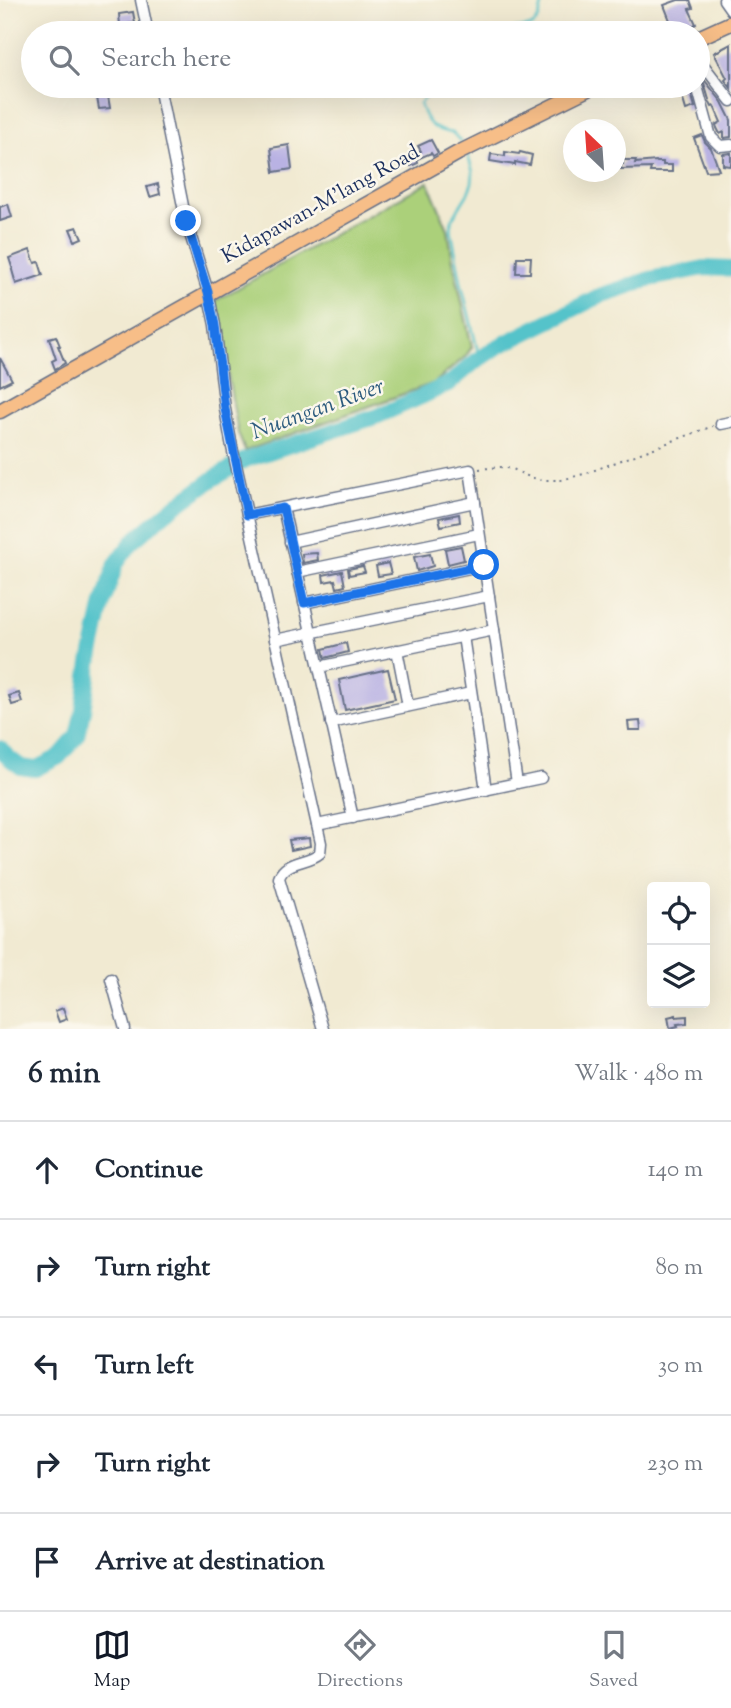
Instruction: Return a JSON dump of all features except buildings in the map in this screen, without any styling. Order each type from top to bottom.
[{"type":"main road","points":[[710,33],[731,23]]},
{"type":"main road","name":"Kidapawan-M'lang Road","points":[[0,411],[458,153],[570,98]]},
{"type":"street","points":[[141,0],[145,21]]},
{"type":"street","points":[[724,0],[731,10]]},
{"type":"street","points":[[710,74],[731,101]]},
{"type":"street","points":[[161,98],[186,221],[208,292],[232,447],[321,843],[320,853],[286,867],[279,878],[323,1029]]},
{"type":"street","points":[[701,98],[713,141],[720,146],[731,145]]},
{"type":"street","points":[[247,515],[470,470],[517,783]]},
{"type":"street","points":[[290,542],[474,502]]},
{"type":"street","points":[[283,508],[353,818]]},
{"type":"street","points":[[297,572],[479,534]]},
{"type":"street","points":[[304,603],[484,565]]},
{"type":"street","points":[[275,639],[489,596]]},
{"type":"street","points":[[319,667],[494,630]]},
{"type":"street","points":[[463,636],[486,790]]},
{"type":"street","points":[[397,650],[408,706]]},
{"type":"street","points":[[331,723],[471,692]]},
{"type":"street","points":[[317,825],[541,778]]},
{"type":"street","points":[[111,979],[125,1029]]},
{"type":"path","points":[[470,470],[500,467],[513,469],[540,480],[561,480],[726,423]]},
{"type":"green space","points":[[428,182],[448,229],[472,347],[465,357],[434,383],[245,451],[238,433],[215,301]]},
{"type":"waterway","points":[[537,21],[543,0]]},
{"type":"waterway","points":[[424,98],[420,104],[431,125],[453,133],[460,141]]},
{"type":"waterway","points":[[468,156],[473,172],[472,183],[452,219],[451,229],[478,352],[476,361]]},
{"type":"waterway","name":"Nuangan River","points":[[0,748],[21,767],[35,769],[59,757],[77,736],[103,603],[116,564],[133,541],[213,479],[245,460],[378,416],[421,397],[450,383],[499,346],[602,295],[650,279],[704,268],[731,269]]},
{"type":"route","points":[[186,221],[208,292],[215,325],[225,409],[247,515],[283,508],[304,603],[484,565]]}]
